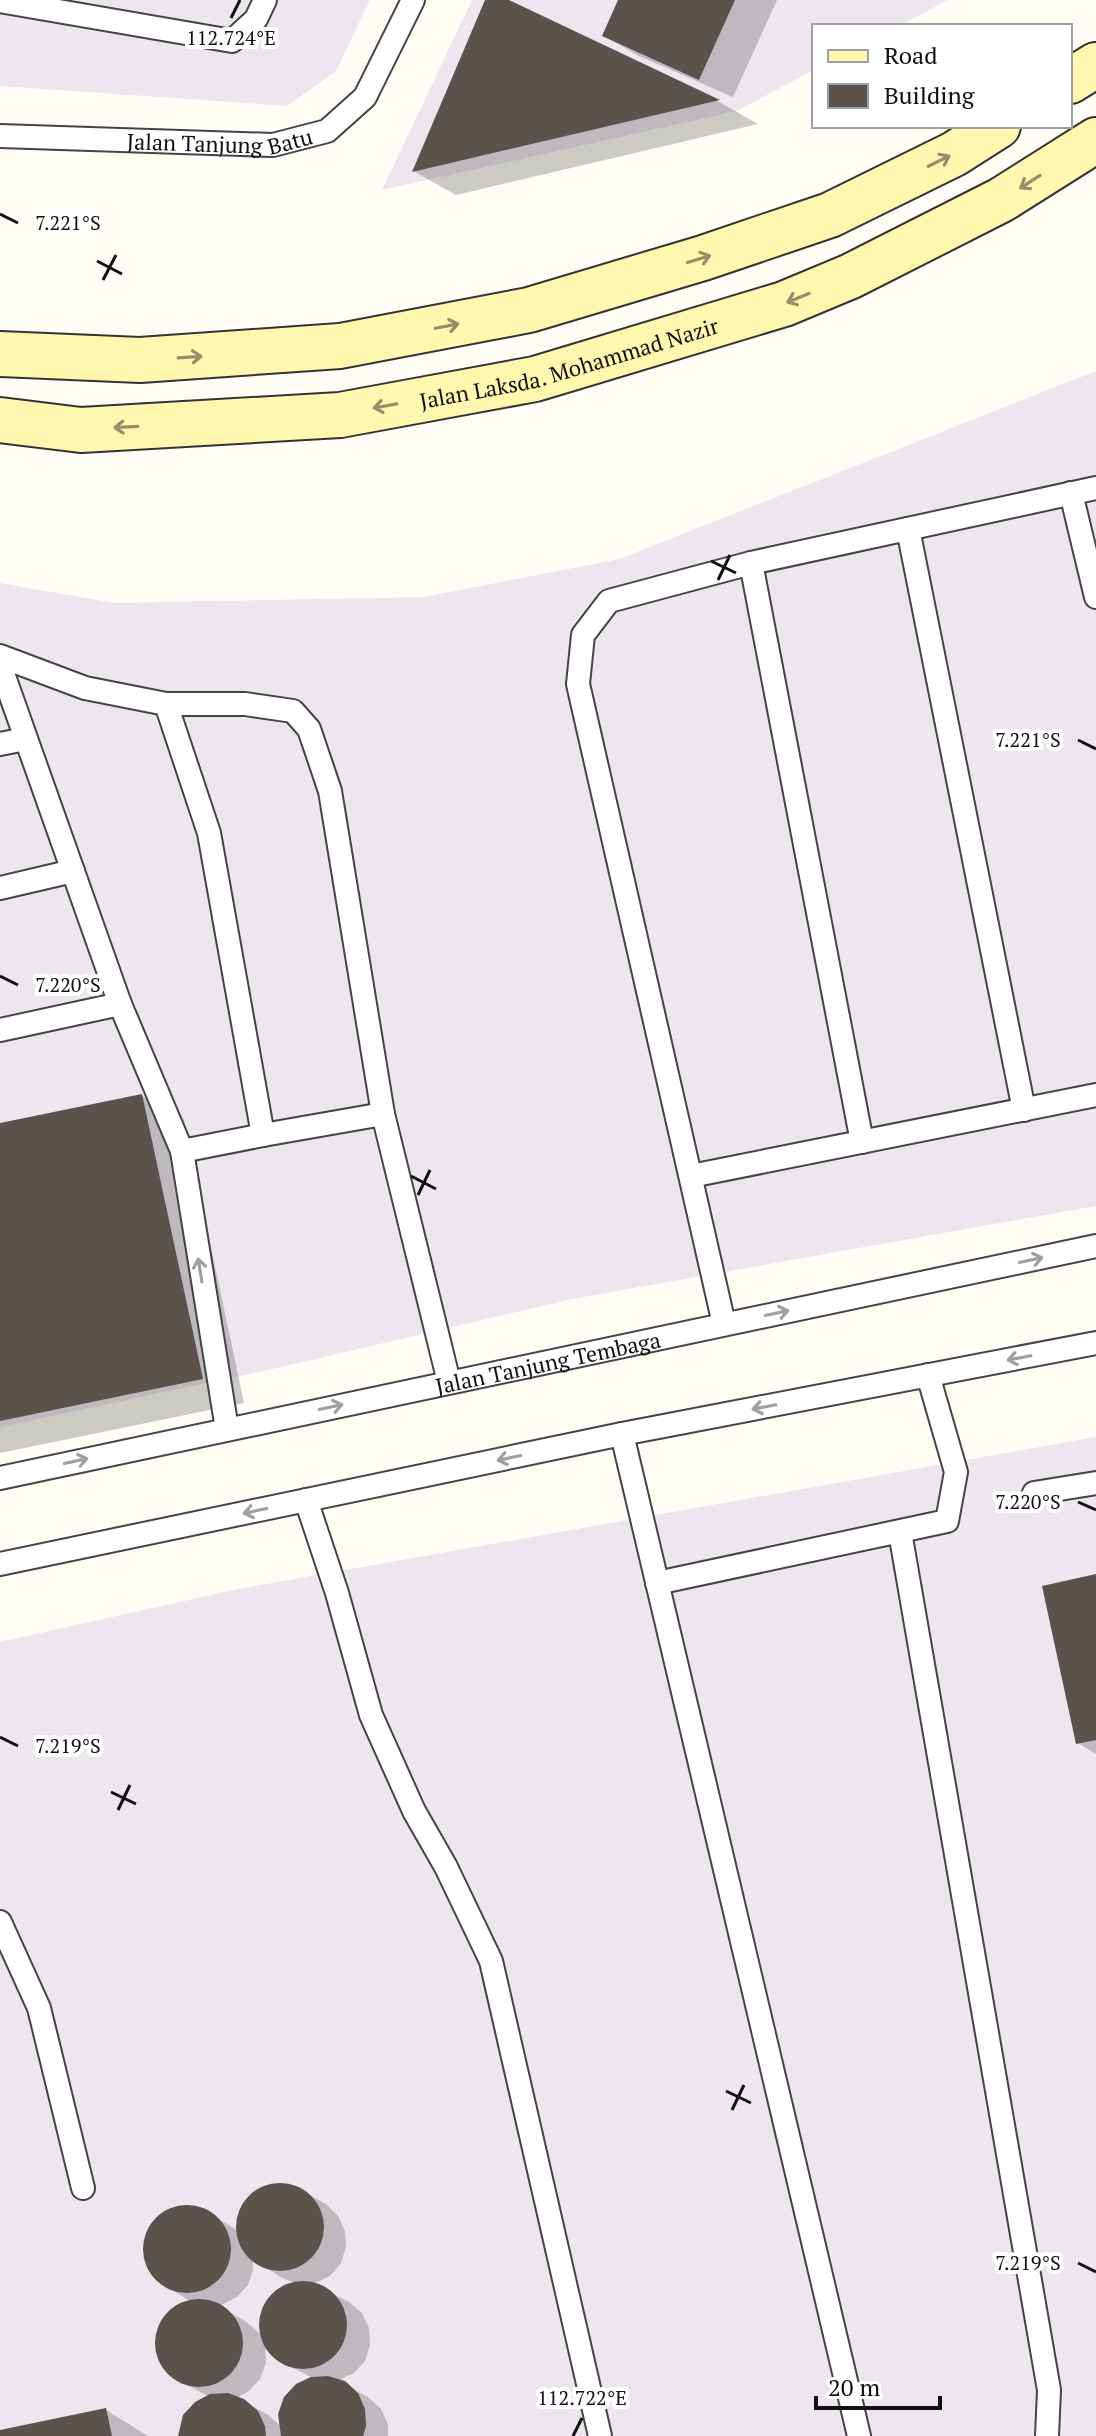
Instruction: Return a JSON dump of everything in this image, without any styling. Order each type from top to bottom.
[{"type":"main road","points":[[1072,80],[1096,65]]},
{"type":"main road","points":[[0,354],[140,360],[340,346],[529,310],[703,258],[830,215],[954,154],[995,128]]},
{"type":"main road","name":"Jalan Laksda. Mohammad Nazir","points":[[0,420],[81,430],[340,415],[535,379],[784,304],[851,276],[1001,200],[1096,140]]},
{"type":"lane","points":[[0,1],[98,9],[232,41],[256,19],[265,0]]},
{"type":"lane","name":"Jalan Tanjung Batu","points":[[0,136],[273,145],[327,131],[365,97],[413,0]]},
{"type":"lane","points":[[724,1324],[578,684],[583,635],[609,601],[751,563],[1096,488]]},
{"type":"lane","points":[[1071,493],[1096,597]]},
{"type":"lane","points":[[908,529],[1024,1110]]},
{"type":"lane","points":[[751,563],[862,1142]]},
{"type":"lane","points":[[0,656],[85,688],[166,704],[245,704],[293,711],[309,729],[330,791],[383,1114],[449,1382]]},
{"type":"lane","points":[[0,665],[120,1004],[182,1151],[200,1325],[227,1429]]},
{"type":"lane","points":[[166,704],[209,833],[263,1135]]},
{"type":"lane","points":[[0,744],[26,739]]},
{"type":"lane","points":[[0,888],[73,871]]},
{"type":"lane","points":[[0,1030],[120,1004]]},
{"type":"lane","points":[[691,1176],[1096,1095]]},
{"type":"lane","points":[[182,1151],[383,1114]]},
{"type":"lane","name":"Jalan Tanjung Tembaga","points":[[0,1478],[1096,1246]]},
{"type":"lane","points":[[0,1564],[622,1434],[1096,1343]]},
{"type":"lane","points":[[657,1583],[947,1521],[956,1472],[928,1375]]},
{"type":"lane","points":[[622,1434],[859,2436]]},
{"type":"lane","points":[[1034,1493],[1096,1483]]},
{"type":"lane","points":[[306,1500],[337,1593],[371,1715],[414,1811],[446,1867],[491,1961],[600,2436]]},
{"type":"lane","points":[[900,1532],[1049,2390],[1047,2436]]},
{"type":"lane","points":[[0,1922],[39,2008],[83,2188]]},
{"type":"shaded area","points":[[0,0],[370,0],[336,71],[287,106],[0,86]]},
{"type":"shaded area","points":[[472,0],[948,0],[903,24],[812,24],[812,71],[737,111],[382,190]]},
{"type":"shaded area","points":[[1096,371],[1096,1206],[572,1299],[277,1368],[0,1427],[0,583],[114,603],[424,597],[619,559]]},
{"type":"shaded area","points":[[1096,1437],[1096,2436],[0,2436],[0,1642],[238,1589]]},
{"type":"building","points":[[485,0],[509,0],[720,100],[412,172]]},
{"type":"building","points":[[618,0],[735,0],[699,80],[602,36]]},
{"type":"building","points":[[142,1094],[203,1379],[0,1421],[0,1123]]},
{"type":"building","points":[[1096,1574],[1096,1740],[1076,1744],[1042,1586]]},
{"type":"building","points":[[280,2183],[305,2190],[317,2202],[324,2227],[317,2252],[305,2264],[280,2271],[255,2264],[243,2252],[236,2227],[243,2202],[255,2190]]},
{"type":"building","points":[[187,2205],[212,2212],[224,2224],[231,2249],[224,2274],[212,2286],[187,2293],[162,2286],[150,2274],[143,2249],[150,2224],[162,2212]]},
{"type":"building","points":[[303,2281],[328,2288],[340,2300],[347,2325],[340,2350],[328,2362],[303,2369],[278,2362],[266,2350],[259,2325],[266,2300],[278,2288]]},
{"type":"building","points":[[199,2299],[224,2306],[236,2318],[243,2343],[236,2368],[224,2380],[199,2387],[174,2380],[162,2368],[155,2343],[162,2318],[174,2306]]},
{"type":"building","points":[[328,2376],[345,2381],[358,2393],[365,2409],[363,2436],[281,2436],[278,2414],[284,2397],[296,2384],[311,2377]]},
{"type":"building","points":[[228,2393],[244,2399],[258,2411],[266,2436],[178,2436],[183,2415],[195,2402],[210,2394]]},
{"type":"building","points":[[106,2408],[112,2436],[0,2436],[0,2430]]}]
